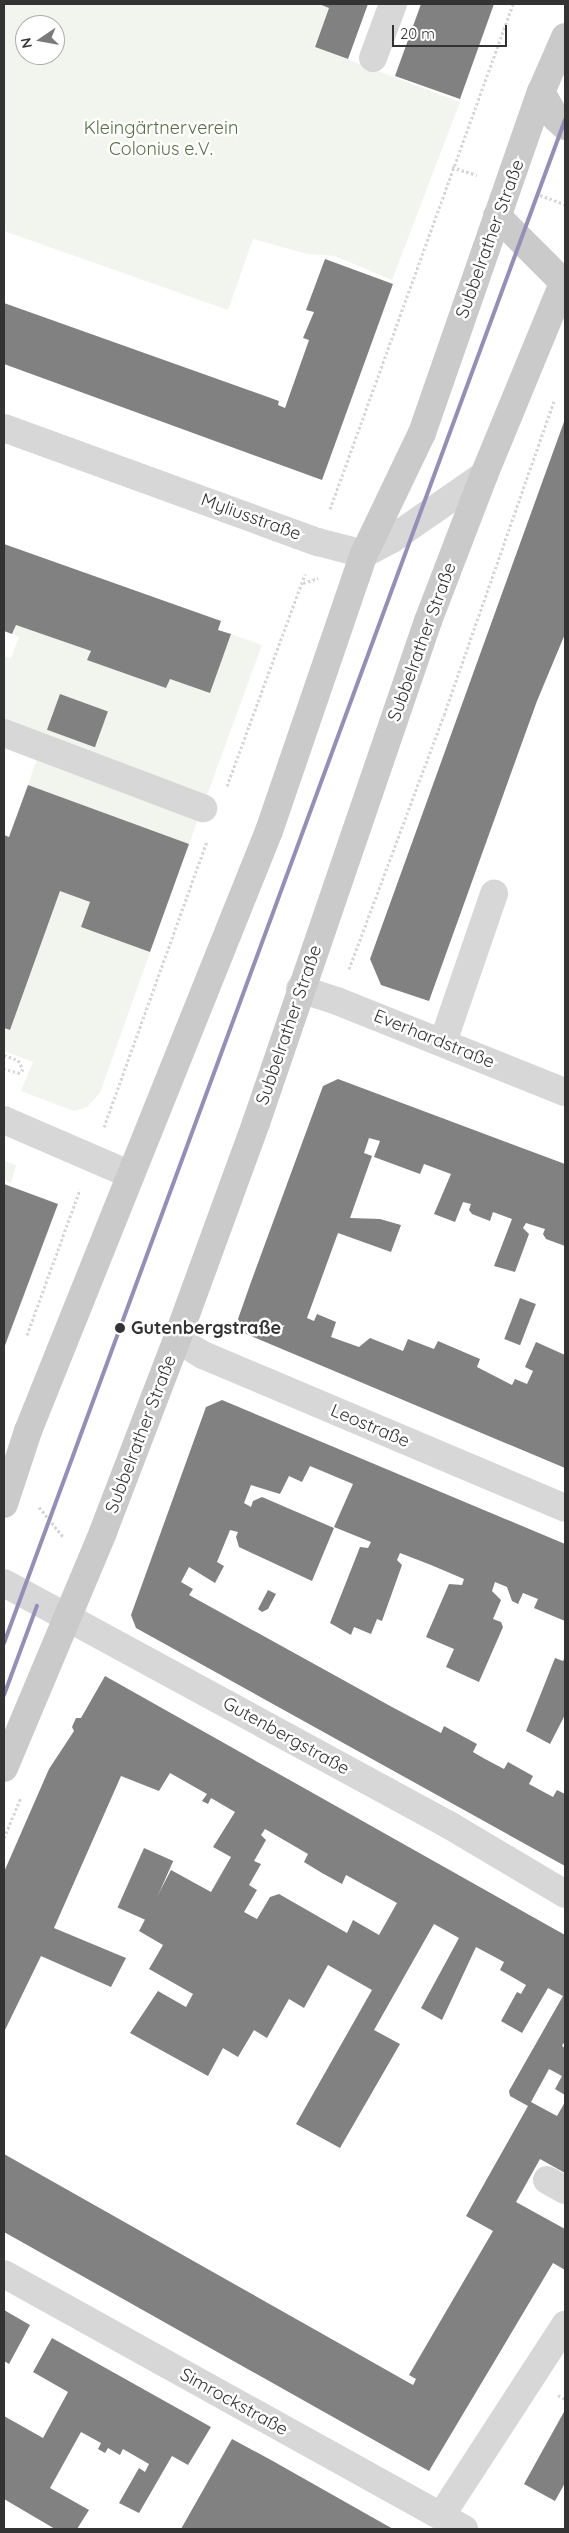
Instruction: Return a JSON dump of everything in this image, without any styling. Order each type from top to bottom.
[{"type":"main road","name":"Subbelrather Straße","points":[[4,1504],[28,1431],[129,1174],[170,1080],[269,832],[364,554],[422,433],[541,92],[565,37]]},
{"type":"main road","points":[[541,92],[556,118],[565,126]]},
{"type":"main road","points":[[497,216],[565,281]]},
{"type":"main road","name":"Subbelrather Straße","points":[[4,1768],[68,1617],[177,1338],[428,621],[484,475],[565,281]]},
{"type":"street","points":[[373,58],[393,4]]},
{"type":"street","name":"Myliusstraße","points":[[4,428],[318,542],[364,554]]},
{"type":"street","points":[[364,554],[392,539],[484,475]]},
{"type":"street","points":[[4,733],[212,811]]},
{"type":"street","points":[[444,1042],[494,894]]},
{"type":"street","name":"Everhardstraße","points":[[300,989],[444,1042],[565,1092]]},
{"type":"street","points":[[4,1120],[90,1160],[129,1174]]},
{"type":"street","name":"Leostraße","points":[[177,1338],[203,1355],[565,1508]]},
{"type":"street","name":"Gutenbergstraße","points":[[4,1583],[449,1825],[565,1894]]},
{"type":"street","name":"Simrockstraße","points":[[4,2274],[464,2529]]},
{"type":"street","points":[[441,2516],[565,2325]]},
{"type":"path","points":[[318,542],[513,4]]},
{"type":"path","points":[[484,605],[556,395]]},
{"type":"path","points":[[24,1344],[90,1160],[121,1088],[212,811],[302,583]]},
{"type":"path","points":[[4,1055],[18,1060],[23,1069],[20,1073],[4,1069]]},
{"type":"path","points":[[32,1512],[36,1503],[68,1542]]},
{"type":"green space","name":"Kleingärtnerverein Colonius e.V.","points":[[4,4],[318,4],[329,8],[314,47],[460,102],[392,280],[335,256],[308,254],[253,239],[228,310],[4,231]]},
{"type":"green space","points":[[16,625],[91,651],[88,660],[166,688],[170,679],[210,693],[231,634],[262,645],[189,844],[28,785],[37,759],[4,747],[4,656],[11,658],[19,637],[12,634]]},
{"type":"green space","points":[[60,891],[90,902],[81,927],[150,952],[100,1093],[87,1107],[74,1111],[21,1091],[33,1062],[4,1051],[4,1028],[10,1030]]},
{"type":"green space","points":[[4,1161],[16,1165],[11,1183],[4,1180]]},
{"type":"building","points":[[319,4],[368,4],[348,59],[315,47],[329,8]]},
{"type":"building","points":[[421,4],[494,4],[460,99],[395,76]]},
{"type":"building","points":[[325,259],[393,284],[322,480],[4,364],[4,303],[279,401],[278,405],[285,408],[309,340],[303,338],[314,312],[306,310]]},
{"type":"building","points":[[565,419],[565,634],[537,701],[429,1001],[381,985],[370,959]]},
{"type":"building","points":[[4,544],[221,621],[218,630],[231,634],[210,693],[170,679],[166,688],[87,660],[91,651],[16,625],[12,634],[4,631]]},
{"type":"building","points":[[60,694],[108,711],[95,747],[47,730]]},
{"type":"building","points":[[28,785],[189,844],[150,952],[81,927],[90,902],[60,891],[10,1030],[4,1028],[4,835],[9,837]]},
{"type":"building","points":[[338,1079],[565,1164],[565,1246],[546,1239],[543,1234],[545,1229],[526,1223],[523,1228],[529,1234],[515,1272],[494,1266],[512,1219],[493,1212],[490,1221],[472,1214],[469,1210],[471,1204],[463,1202],[455,1222],[434,1214],[451,1174],[424,1164],[420,1174],[374,1157],[380,1141],[369,1138],[364,1153],[372,1156],[350,1218],[380,1219],[401,1225],[391,1252],[338,1233],[307,1318],[314,1321],[317,1314],[336,1322],[331,1337],[359,1347],[370,1338],[403,1351],[408,1339],[434,1349],[438,1341],[480,1359],[477,1367],[512,1385],[515,1379],[527,1384],[533,1371],[525,1367],[536,1342],[565,1355],[565,1468],[246,1334],[238,1319],[251,1282],[323,1086]]},
{"type":"building","points":[[4,1184],[58,1204],[4,1348]]},
{"type":"building","points":[[520,1298],[536,1304],[520,1345],[504,1339]]},
{"type":"building","points":[[222,1400],[565,1544],[565,1621],[534,1608],[538,1599],[523,1593],[518,1604],[512,1601],[507,1587],[495,1582],[492,1591],[501,1600],[493,1619],[501,1622],[503,1627],[479,1682],[446,1667],[454,1649],[426,1637],[449,1584],[462,1585],[464,1579],[431,1565],[400,1553],[397,1560],[402,1565],[382,1621],[377,1619],[371,1634],[354,1627],[351,1635],[330,1623],[360,1547],[368,1548],[371,1542],[334,1527],[353,1484],[310,1466],[302,1482],[289,1476],[280,1494],[251,1485],[244,1503],[251,1507],[253,1501],[262,1497],[334,1528],[312,1581],[239,1547],[236,1537],[238,1532],[230,1530],[217,1562],[224,1566],[215,1583],[189,1567],[181,1582],[193,1589],[189,1595],[392,1707],[441,1733],[444,1726],[477,1744],[473,1752],[485,1759],[504,1769],[508,1762],[533,1776],[529,1784],[553,1797],[557,1790],[565,1794],[565,1866],[136,1628],[131,1615],[206,1407]]},
{"type":"building","points":[[268,1590],[276,1594],[268,1609],[262,1612],[258,1609]]},
{"type":"building","points":[[565,1657],[565,1715],[550,1744],[526,1731],[555,1658],[563,1661]]},
{"type":"building","points":[[105,1676],[565,1935],[565,2041],[562,2046],[565,2048],[565,2095],[555,2089],[562,2076],[549,2069],[531,2102],[557,2116],[565,2102],[565,2173],[540,2159],[516,2202],[565,2229],[565,2270],[553,2263],[429,2471],[4,2232],[4,2154],[413,2385],[416,2379],[409,2375],[493,2231],[466,2216],[528,2106],[510,2096],[509,2091],[563,1996],[548,1988],[522,2033],[501,2021],[517,1992],[521,1994],[526,1985],[500,1970],[504,1962],[476,1947],[442,2020],[421,2008],[459,1938],[434,1924],[374,2030],[400,2044],[340,2148],[296,2124],[372,1990],[328,1965],[304,2008],[289,1999],[267,2038],[254,2030],[238,2057],[223,2048],[208,2076],[130,2033],[158,1991],[186,2007],[193,1994],[149,1969],[163,1945],[139,1931],[171,1870],[211,1892],[231,1857],[213,1847],[235,1812],[211,1798],[208,1804],[202,1801],[207,1794],[170,1773],[159,1791],[121,1776],[54,1928],[126,1958],[111,1987],[41,1956],[4,2032],[4,1872],[49,1769],[74,1731],[72,1727],[76,1718],[81,1718]],"holes":[[[265,1829],[308,1854],[304,1862],[322,1873],[342,1884],[346,1875],[397,1903],[379,1935],[353,1920],[347,1933],[279,1894],[270,1897],[257,1919],[244,1912],[257,1890],[249,1885],[261,1864],[254,1861],[266,1840],[261,1835]]]},
{"type":"building","points":[[144,1848],[173,1861],[147,1920],[118,1907]]},
{"type":"building","points":[[4,2310],[30,2325],[9,2364],[4,2361]]},
{"type":"building","points":[[52,2338],[211,2427],[188,2465],[172,2456],[139,2513],[119,2503],[139,2468],[145,2472],[149,2464],[123,2449],[120,2455],[108,2448],[105,2453],[98,2449],[101,2443],[81,2432],[50,2488],[89,2510],[77,2529],[55,2529],[4,2499],[4,2416],[43,2438],[68,2392],[33,2372]]},
{"type":"building","points":[[565,2410],[565,2483],[555,2501],[524,2484]]},
{"type":"building","points":[[232,2439],[271,2460],[393,2529],[181,2529]]},
{"type":"transit line","points":[[4,1643],[565,120]]},
{"type":"transit line","points":[[4,1695],[37,1606]]},
{"type":"place","name":"Gutenbergstraße","points":[[120,1328]]}]
